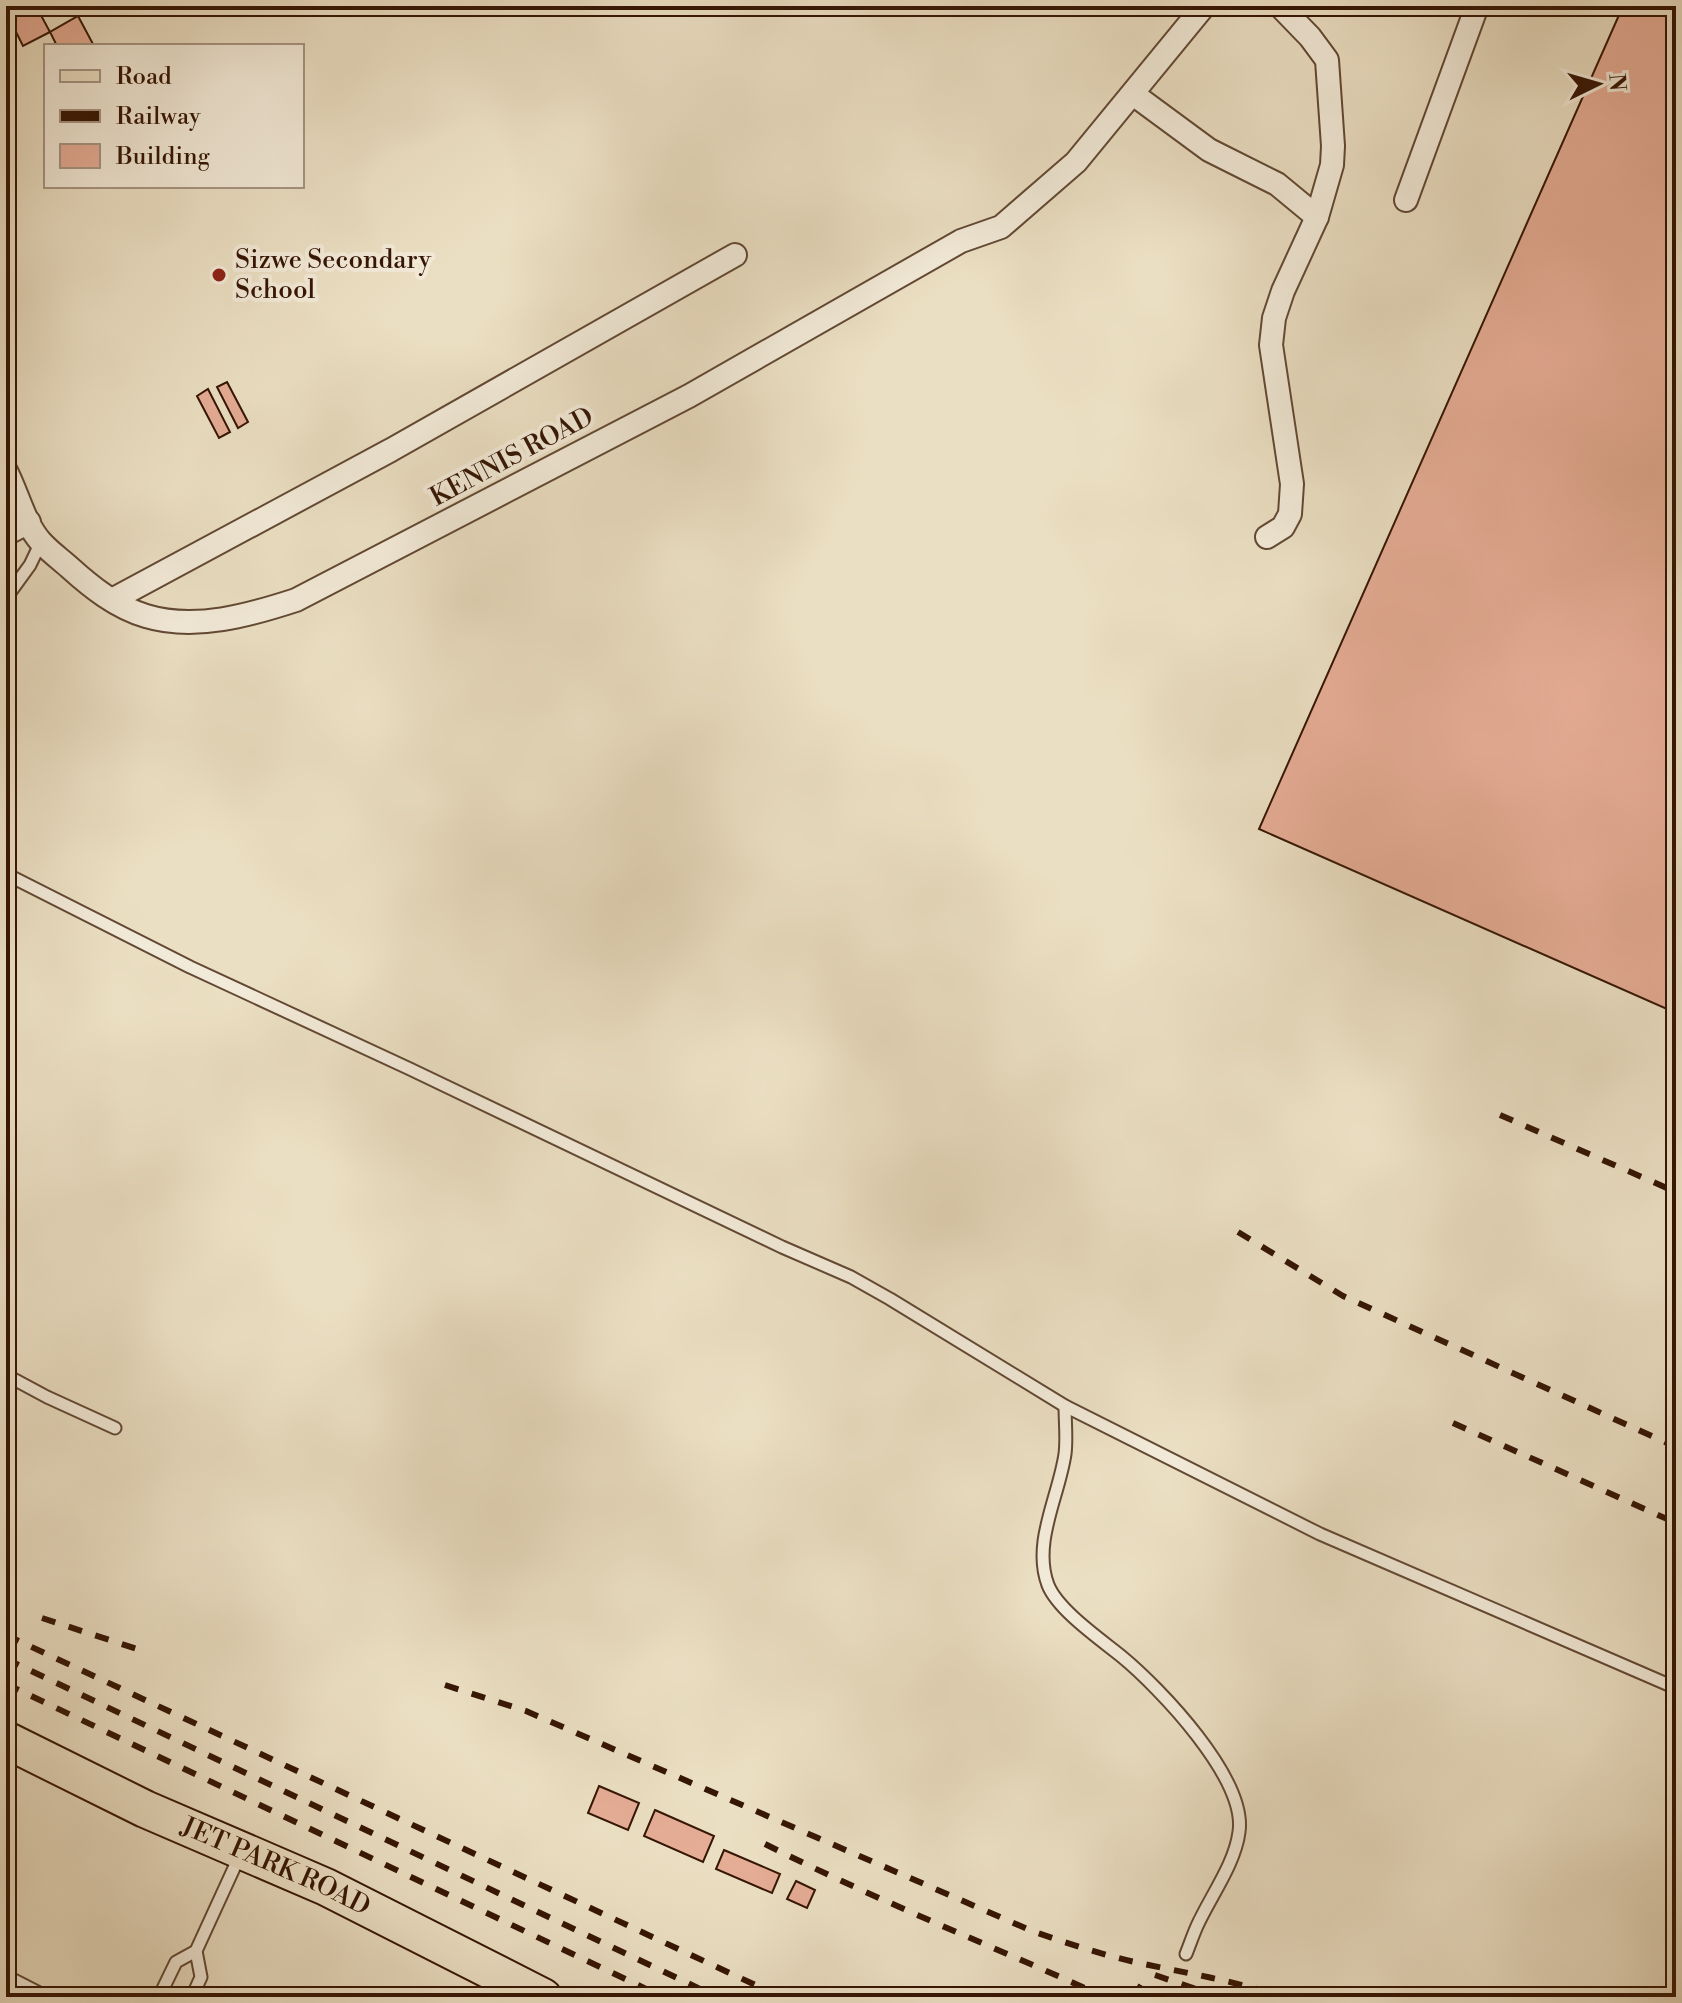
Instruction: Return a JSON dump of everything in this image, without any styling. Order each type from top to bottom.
[{"type":"main road","name":"JET PARK ROAD","points":[[6,1740],[519,1997]]},
{"type":"main road","name":"JET PARK ROAD","points":[[6,1752],[239,1857],[326,1887],[543,1997]]},
{"type":"street","points":[[1204,6],[1133,94],[1209,150],[1277,184],[1317,217]]},
{"type":"street","points":[[1267,537],[1283,527],[1290,514],[1292,484],[1271,345],[1274,318],[1317,217],[1332,165],[1333,146],[1327,60],[1280,6]]},
{"type":"street","points":[[1406,200],[1477,6]]},
{"type":"street","name":"KENNIS ROAD","points":[[6,471],[41,542],[90,586],[142,616],[178,621],[217,620],[245,616],[296,600],[689,396],[961,241],[1001,227],[1076,162],[1133,94]]},
{"type":"street","points":[[112,600],[391,450],[735,255]]},
{"type":"street","points":[[6,534],[29,522]]},
{"type":"lane","points":[[6,598],[30,565],[41,542]]},
{"type":"lane","points":[[6,874],[190,967],[851,1277],[1065,1406],[1320,1534],[1676,1688]]},
{"type":"lane","points":[[6,1375],[115,1428]]},
{"type":"lane","points":[[1065,1406],[1065,1453],[1043,1558],[1048,1585],[1059,1601],[1157,1690],[1193,1731],[1224,1774],[1240,1816],[1239,1833],[1231,1857],[1186,1954]]},
{"type":"lane","points":[[192,1997],[201,1977],[196,1951],[239,1857]]},
{"type":"lane","points":[[159,1997],[176,1962],[196,1951]]},
{"type":"lane","points":[[6,1976],[47,1997]]},
{"type":"building","points":[[6,6],[36,6],[50,32],[23,46]]},
{"type":"building","points":[[1623,6],[1676,6],[1676,1013],[1259,829]]},
{"type":"building","points":[[78,16],[93,44],[56,44],[50,32]]},
{"type":"building","points":[[227,382],[248,422],[238,428],[217,387]]},
{"type":"building","points":[[208,389],[230,432],[219,438],[197,396]]},
{"type":"building","points":[[599,1786],[639,1803],[628,1830],[588,1813]]},
{"type":"building","points":[[655,1810],[714,1836],[703,1862],[644,1836]]},
{"type":"building","points":[[724,1850],[780,1874],[772,1893],[716,1869]]},
{"type":"building","points":[[796,1881],[815,1890],[807,1908],[787,1899]]},
{"type":"railway","points":[[1500,1115],[1676,1192]]},
{"type":"railway","points":[[1238,1232],[1343,1296],[1676,1447]]},
{"type":"railway","points":[[1453,1423],[1676,1523]]},
{"type":"railway","points":[[42,1618],[137,1649]]},
{"type":"railway","points":[[6,1635],[781,1997]]},
{"type":"railway","points":[[6,1659],[717,1997]]},
{"type":"railway","points":[[6,1684],[663,1997]]},
{"type":"railway","points":[[445,1685],[526,1711],[1032,1931],[1116,1957],[1231,1982],[1282,1997]]},
{"type":"railway","points":[[765,1844],[892,1904],[1105,1997]]},
{"type":"railway","points":[[1155,1975],[1219,1997]]},
{"type":"railway","points":[[1137,1986],[1156,1997]]},
{"type":"place","name":"Sizwe Secondary School","points":[[219,275]]}]
